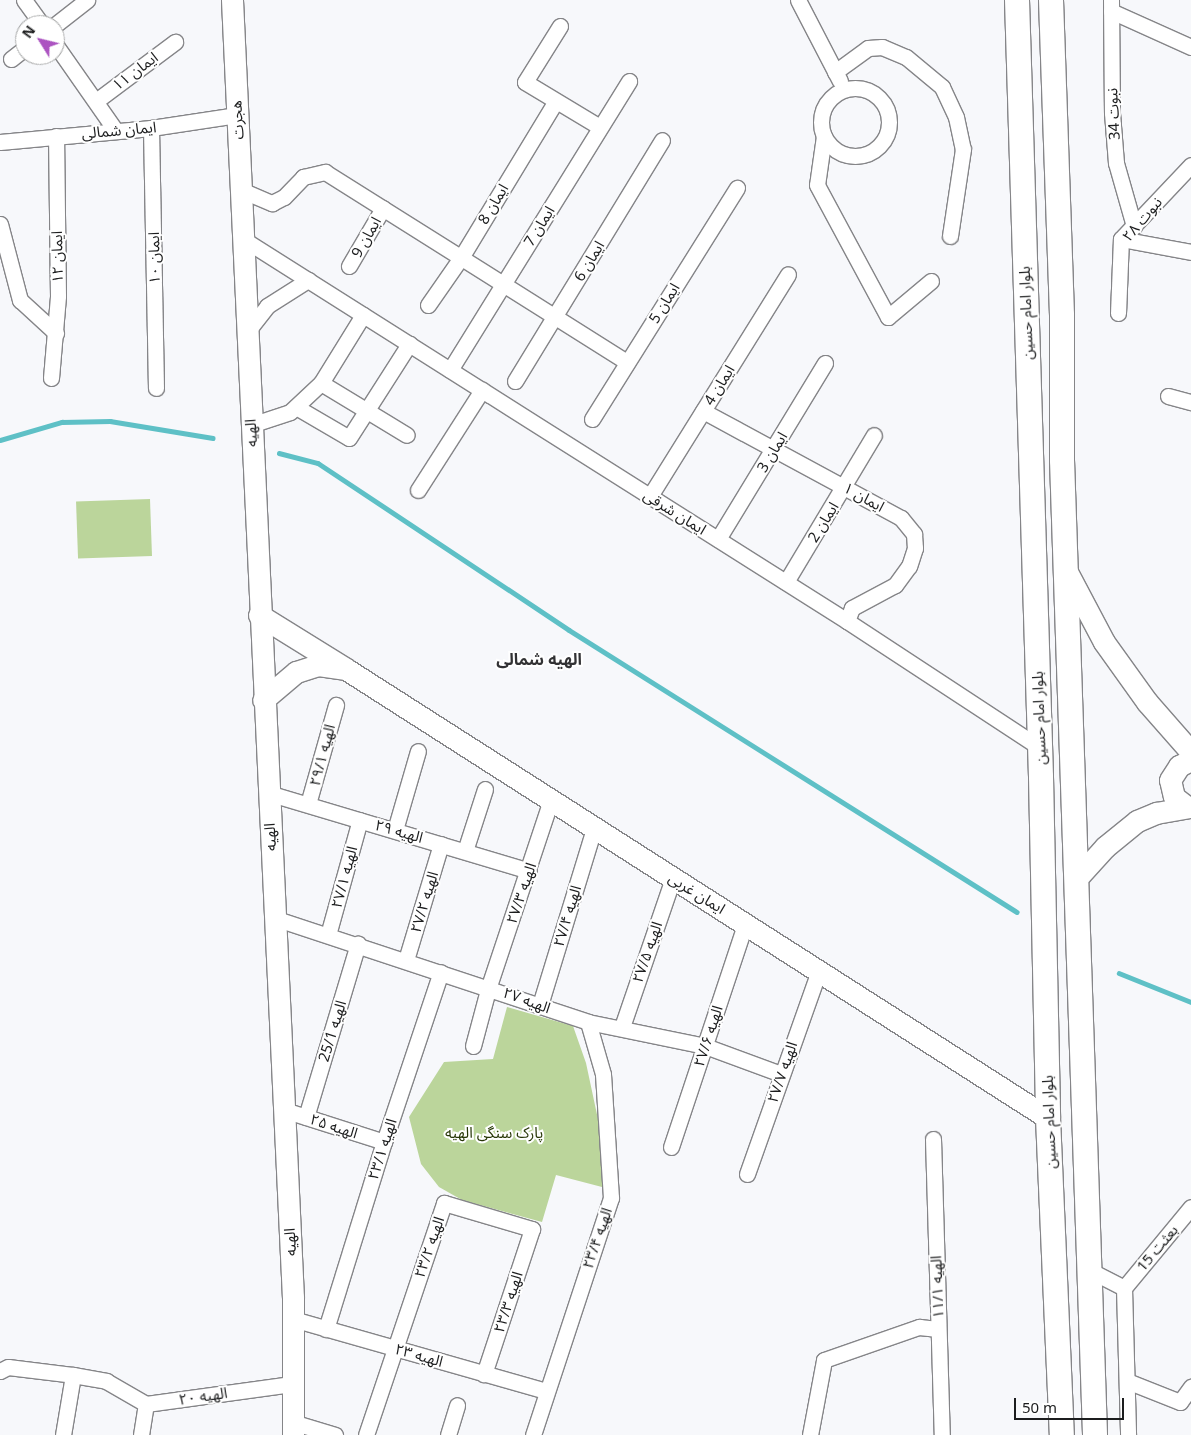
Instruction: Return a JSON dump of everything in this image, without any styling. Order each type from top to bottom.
[{"type":"main road","name":"هجرت","points":[[232,0],[243,239]]},
{"type":"main road","name":"بلوار امام حسین","points":[[1017,0],[1040,748],[1048,1118],[1062,1435]]},
{"type":"main road","points":[[1051,0],[1066,572],[1095,1435]]},
{"type":"main road","name":"الهیه","points":[[243,239],[293,1319],[293,1428]]},
{"type":"main road","points":[[1066,572],[1104,642],[1153,709],[1191,752]]},
{"type":"main road","name":"ایمان غربی","points":[[260,615],[1048,1118]]},
{"type":"main road","points":[[263,700],[296,672],[318,665],[346,669]]},
{"type":"main road","points":[[1189,807],[1174,797],[1170,780],[1179,766],[1191,760]]},
{"type":"main road","points":[[1077,878],[1105,848],[1137,821],[1156,813],[1189,807]]},
{"type":"street","points":[[24,0],[35,15]]},
{"type":"street","points":[[65,17],[88,0]]},
{"type":"street","points":[[798,0],[844,89]]},
{"type":"street","points":[[1111,6],[1191,47]]},
{"type":"street","name":"نبوت 34","points":[[1111,6],[1116,163],[1134,226]]},
{"type":"street","points":[[560,26],[525,82],[600,127]]},
{"type":"street","name":"ایمان ۱۱","points":[[96,101],[175,42]]},
{"type":"street","points":[[835,72],[868,48],[882,47],[906,57],[942,88],[956,117],[963,150],[950,236]]},
{"type":"street","points":[[11,59],[15,56]]},
{"type":"street","points":[[65,58],[116,131]]},
{"type":"street","name":"ایمان 7","points":[[450,370],[629,81]]},
{"type":"street","points":[[824,136],[840,152],[862,156],[881,144],[887,134],[888,113],[884,102],[866,89],[844,89],[831,99],[822,114],[824,136],[817,185],[888,317],[931,281]]},
{"type":"street","name":"ایمان 8","points":[[428,305],[462,256],[556,101]]},
{"type":"street","name":"ایمان شمالی","points":[[0,142],[151,128],[237,115]]},
{"type":"street","name":"ایمان ۱۰","points":[[151,128],[156,388]]},
{"type":"street","name":"ایمان ۱۲","points":[[50,378],[56,334],[56,136]]},
{"type":"street","name":"ایمان 6","points":[[515,381],[662,140]]},
{"type":"street","name":"نبوت ۲۸","points":[[1118,313],[1121,239],[1191,165]]},
{"type":"street","points":[[241,190],[272,203],[284,196],[303,177],[326,172],[504,282],[627,362]]},
{"type":"street","name":"ایمان 5","points":[[592,419],[737,188]]},
{"type":"street","name":"ایمان 9","points":[[349,266],[383,208]]},
{"type":"street","points":[[0,224],[20,300],[56,334]]},
{"type":"street","name":"ایمان شرقی","points":[[243,239],[786,582],[1040,748]]},
{"type":"street","points":[[1121,239],[1191,252]]},
{"type":"street","name":"ایمان 4","points":[[650,496],[788,274]]},
{"type":"street","points":[[247,332],[267,306],[308,280]]},
{"type":"street","points":[[251,425],[296,407],[321,383],[364,315]]},
{"type":"street","points":[[296,407],[349,438],[409,344]]},
{"type":"street","name":"ایمان 3","points":[[718,539],[825,363]]},
{"type":"street","points":[[321,383],[407,435]]},
{"type":"street","points":[[418,490],[482,390]]},
{"type":"street","points":[[1168,396],[1191,402]]},
{"type":"street","name":"ایمان ۱","points":[[702,411],[775,448],[901,518],[914,534],[915,548],[909,566],[895,585],[852,608],[847,621]]},
{"type":"street","name":"ایمان 2","points":[[786,582],[874,435]]},
{"type":"street","name":"الهیه ۲۹/۱","points":[[308,804],[336,705]]},
{"type":"street","points":[[395,830],[418,751]]},
{"type":"street","points":[[465,851],[485,788]]},
{"type":"street","name":"الهیه ۲۹","points":[[268,792],[529,871]]},
{"type":"street","name":"الهیه ۲۷/۳","points":[[474,1046],[489,986],[529,871],[551,800]]},
{"type":"street","name":"الهیه ۲۷/۱","points":[[328,935],[360,820]]},
{"type":"street","name":"الهیه ۲۷/۴","points":[[540,1004],[594,828]]},
{"type":"street","name":"الهیه ۲۷/۲","points":[[406,960],[441,844]]},
{"type":"street","name":"الهیه ۲۷/۵","points":[[622,1027],[673,878]]},
{"type":"street","name":"الهیه ۲۷","points":[[274,918],[489,986],[588,1022],[622,1027],[705,1046],[781,1074]]},
{"type":"street","name":"الهیه ۲۷/۶","points":[[671,1147],[745,924]]},
{"type":"street","name":"الهیه 25/1","points":[[306,1117],[358,944]]},
{"type":"street","name":"الهیه ۲۷/۷","points":[[748,1174],[781,1074],[819,971]]},
{"type":"street","name":"الهیه ۲۳/۱","points":[[326,1328],[384,1142],[442,972]]},
{"type":"street","name":"الهیه ۲۳/۴","points":[[533,1435],[545,1391],[610,1198],[603,1074],[588,1022]]},
{"type":"street","name":"الهیه ۲۵","points":[[284,1110],[384,1142]]},
{"type":"street","name":"الهیه ۱۱/۱","points":[[933,1139],[942,1435]]},
{"type":"street","name":"الهیه ۲۳/۲","points":[[394,1348],[444,1203],[532,1229]]},
{"type":"street","name":"بعثت 15","points":[[1124,1288],[1191,1207]]},
{"type":"street","name":"الهیه ۲۳/۳","points":[[484,1374],[532,1229]]},
{"type":"street","points":[[1089,1270],[1124,1288],[1128,1435]]},
{"type":"street","name":"الهیه ۲۳","points":[[293,1319],[545,1391]]},
{"type":"street","points":[[810,1435],[824,1360],[919,1327],[938,1329]]},
{"type":"street","points":[[366,1435],[394,1348]]},
{"type":"street","points":[[0,1371],[8,1367],[106,1381],[146,1404],[141,1435]]},
{"type":"street","points":[[63,1435],[72,1375]]},
{"type":"street","points":[[1126,1381],[1180,1402],[1191,1388]]},
{"type":"street","name":"الهیه ۲۰","points":[[146,1404],[292,1384]]},
{"type":"street","points":[[448,1435],[457,1406]]},
{"type":"street","points":[[293,1428],[335,1435]]},
{"type":"green space","points":[[150,499],[152,556],[78,559],[76,502]]},
{"type":"green space","name":"پارک سنگی الهیه","points":[[507,1007],[573,1026],[586,1063],[602,1138],[602,1187],[556,1175],[542,1222],[462,1200],[439,1187],[421,1164],[409,1117],[444,1062],[493,1059]]},
{"type":"waterway","points":[[0,440],[62,422],[110,421],[213,438]]},
{"type":"waterway","points":[[279,453],[318,463],[569,630],[1017,912]]},
{"type":"waterway","points":[[1119,973],[1191,1002]]},
{"type":"district","name":"الهیه شمالی","points":[[539,659]]}]
